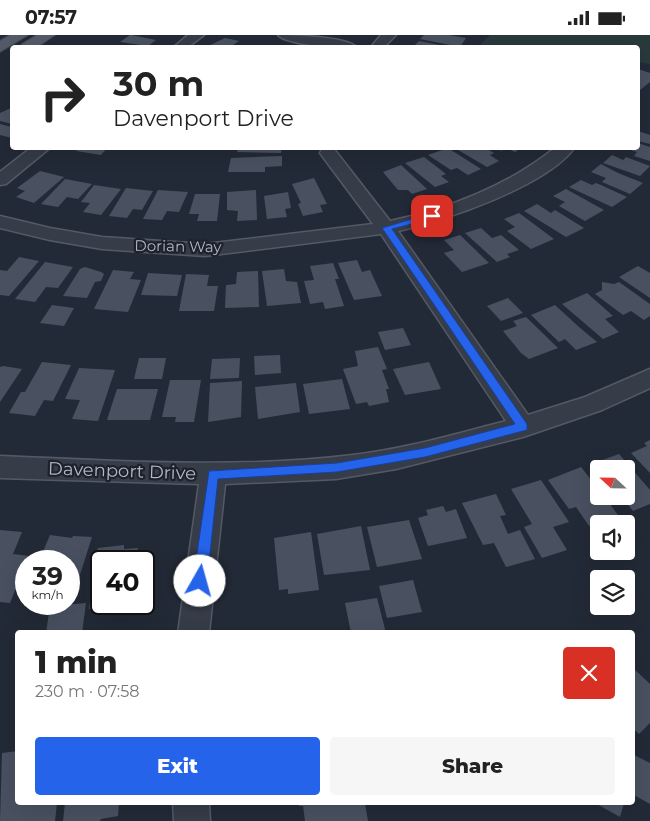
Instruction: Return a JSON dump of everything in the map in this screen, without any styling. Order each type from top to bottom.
[{"type":"main road","points":[[0,47],[21,35]]},
{"type":"main road","points":[[30,45],[48,35]]},
{"type":"street","points":[[183,45],[197,35]]},
{"type":"street","points":[[285,35],[338,45]]},
{"type":"street","points":[[379,45],[389,35]]},
{"type":"street","points":[[0,180],[39,150]]},
{"type":"street","name":"Dorian Way","points":[[0,222],[67,237],[138,247],[208,250],[386,228],[447,212],[512,183],[543,166],[563,150]]},
{"type":"street","points":[[328,153],[386,228],[523,427]]},
{"type":"street","name":"Davenport Drive","points":[[0,467],[213,475],[337,467],[425,453],[523,427],[570,413],[623,393],[650,378]]},
{"type":"street","points":[[194,630],[213,475]]},
{"type":"street","points":[[192,805],[192,821]]},
{"type":"shaded area","points":[[490,35],[650,35],[650,64],[640,62],[640,45],[480,45]]},
{"type":"building","points":[[130,35],[156,40],[149,45],[120,42]]},
{"type":"building","points":[[424,35],[449,35],[466,38],[461,45],[450,45],[420,39]]},
{"type":"building","points":[[225,38],[239,41],[233,45],[210,45]]},
{"type":"building","points":[[419,41],[440,45],[415,45]]},
{"type":"building","points":[[640,70],[650,73],[650,82],[640,90]]},
{"type":"building","points":[[10,108],[10,124],[0,121],[0,113]]},
{"type":"building","points":[[0,124],[10,126],[10,138],[0,135]]},
{"type":"building","points":[[640,132],[650,135],[650,144],[640,142]]},
{"type":"building","points":[[640,144],[650,147],[650,161],[634,156],[637,152],[630,150],[640,150]]},
{"type":"building","points":[[77,150],[105,150],[101,155]]},
{"type":"building","points":[[237,150],[282,150],[281,153],[237,152]]},
{"type":"building","points":[[442,150],[451,150],[481,169],[468,175],[457,168],[451,170],[428,155]]},
{"type":"building","points":[[458,150],[489,150],[494,153],[490,155],[499,161],[487,167]]},
{"type":"building","points":[[612,155],[623,160],[626,157],[650,166],[640,176],[603,163]]},
{"type":"building","points":[[282,156],[282,166],[265,167],[265,172],[228,172],[231,158]]},
{"type":"building","points":[[424,157],[446,174],[441,176],[449,182],[435,187],[405,163]]},
{"type":"building","points":[[601,164],[643,183],[630,194],[602,182],[606,178],[591,172]]},
{"type":"building","points":[[401,165],[427,189],[412,194],[408,190],[398,190],[383,172]]},
{"type":"building","points":[[40,171],[64,177],[34,203],[16,197],[25,191],[17,188]]},
{"type":"building","points":[[314,178],[327,204],[320,205],[323,212],[303,216],[298,204],[301,203],[292,184]]},
{"type":"building","points":[[65,179],[92,184],[78,199],[67,197],[58,207],[41,204]]},
{"type":"building","points":[[581,180],[592,185],[596,183],[627,197],[612,207],[569,187]]},
{"type":"building","points":[[94,185],[121,189],[101,215],[83,212],[90,203],[81,202]]},
{"type":"building","points":[[126,188],[153,191],[142,210],[133,209],[127,218],[109,216]]},
{"type":"building","points":[[566,189],[604,210],[585,221],[559,206],[565,202],[553,196]]},
{"type":"building","points":[[158,190],[188,192],[179,212],[167,211],[162,220],[143,219]]},
{"type":"building","points":[[256,190],[257,220],[237,221],[238,211],[227,210],[227,192]]},
{"type":"building","points":[[288,192],[291,208],[285,209],[287,217],[267,219],[264,196]]},
{"type":"building","points":[[195,194],[220,194],[217,221],[197,221],[199,214],[189,214]]},
{"type":"building","points":[[537,204],[551,213],[555,210],[584,228],[566,237],[524,211]]},
{"type":"building","points":[[519,213],[554,239],[531,249],[507,231],[515,227],[504,219]]},
{"type":"building","points":[[481,228],[492,238],[501,235],[519,250],[507,254],[510,257],[497,262],[465,233]]},
{"type":"building","points":[[460,235],[489,263],[462,272],[444,253],[454,250],[444,240]]},
{"type":"building","points":[[19,257],[39,261],[9,296],[0,295],[0,270],[7,271]]},
{"type":"building","points":[[357,260],[362,272],[370,270],[382,296],[354,300],[338,263]]},
{"type":"building","points":[[45,262],[73,267],[58,288],[46,287],[35,302],[15,299]]},
{"type":"building","points":[[333,263],[339,279],[335,279],[344,306],[325,309],[323,302],[310,304],[304,281],[314,280],[310,266]]},
{"type":"building","points":[[638,266],[650,273],[650,298],[619,277]]},
{"type":"building","points":[[85,267],[104,274],[101,281],[95,282],[87,298],[63,296],[80,269]]},
{"type":"building","points":[[284,269],[286,281],[297,282],[301,303],[267,306],[262,271]]},
{"type":"building","points":[[113,270],[134,272],[130,279],[141,280],[128,312],[94,309]]},
{"type":"building","points":[[258,271],[259,307],[225,308],[226,285],[236,284],[237,272]]},
{"type":"building","points":[[148,273],[182,275],[177,296],[141,295]]},
{"type":"building","points":[[186,274],[209,275],[207,286],[218,286],[214,311],[179,311]]},
{"type":"building","points":[[602,282],[614,284],[619,282],[650,304],[650,316],[644,320],[631,311],[623,315],[595,294],[602,290]]},
{"type":"building","points":[[587,293],[613,316],[605,319],[619,332],[603,339],[562,304]]},
{"type":"building","points":[[508,298],[523,313],[501,321],[487,306]]},
{"type":"building","points":[[52,305],[74,308],[64,326],[40,323]]},
{"type":"building","points":[[555,305],[597,342],[576,350],[565,339],[559,342],[531,315]]},
{"type":"building","points":[[526,317],[558,348],[529,359],[521,353],[503,331],[517,326],[513,321]]},
{"type":"building","points":[[403,328],[411,345],[385,350],[378,332]]},
{"type":"building","points":[[378,347],[387,369],[382,370],[389,389],[386,389],[389,402],[369,406],[367,402],[356,404],[343,369],[358,366],[355,351]]},
{"type":"building","points":[[280,355],[281,373],[255,375],[254,356]]},
{"type":"building","points":[[139,358],[166,358],[162,379],[134,379]]},
{"type":"building","points":[[240,358],[239,378],[210,379],[212,359]]},
{"type":"building","points":[[42,362],[71,365],[53,401],[44,400],[35,416],[9,413],[21,392],[25,392]]},
{"type":"building","points":[[429,362],[441,389],[405,395],[393,369]]},
{"type":"building","points":[[0,367],[22,369],[0,402]]},
{"type":"building","points":[[79,368],[115,370],[98,421],[72,419],[80,400],[65,399]]},
{"type":"building","points":[[342,379],[350,409],[309,414],[303,384]]},
{"type":"building","points":[[170,380],[201,380],[194,422],[175,422],[176,417],[162,417]]},
{"type":"building","points":[[242,381],[241,417],[208,422],[210,383]]},
{"type":"building","points":[[296,383],[300,412],[258,419],[255,387]]},
{"type":"building","points":[[117,389],[158,389],[150,420],[107,420]]},
{"type":"building","points":[[650,440],[650,473],[631,453],[647,446],[644,443]]},
{"type":"building","points":[[619,454],[624,460],[602,460]]},
{"type":"building","points":[[581,467],[590,478],[590,505],[611,505],[618,515],[590,515],[589,526],[576,507],[569,509],[548,480]]},
{"type":"building","points":[[635,473],[650,490],[650,504],[633,511],[628,505],[635,505]]},
{"type":"building","points":[[541,480],[569,522],[553,527],[567,550],[542,558],[524,527],[532,524],[511,489]]},
{"type":"building","points":[[496,494],[506,515],[500,516],[508,534],[520,530],[535,559],[506,567],[494,543],[483,545],[462,503]]},
{"type":"building","points":[[443,506],[446,512],[456,509],[467,538],[428,546],[418,518],[428,515],[426,510]]},
{"type":"building","points":[[409,520],[422,559],[377,567],[367,527]]},
{"type":"building","points":[[361,526],[370,570],[324,575],[317,534]]},
{"type":"building","points":[[0,530],[22,532],[13,554],[15,554],[15,591],[10,603],[0,602]]},
{"type":"building","points":[[311,532],[319,590],[288,594],[288,589],[279,590],[274,538]]},
{"type":"building","points":[[50,535],[72,538],[73,536],[92,537],[80,575],[80,550],[44,550]]},
{"type":"building","points":[[124,545],[124,549],[138,548],[138,550],[97,550],[98,548]]},
{"type":"building","points":[[413,580],[422,612],[387,618],[379,586]]},
{"type":"building","points":[[377,598],[385,630],[350,630],[345,603]]},
{"type":"building","points":[[86,603],[82,630],[46,630],[49,615],[80,615],[80,604]]},
{"type":"building","points":[[635,670],[650,684],[650,723],[639,734],[635,731]]},
{"type":"building","points":[[15,751],[15,805],[57,805],[55,821],[0,821],[2,753]]},
{"type":"building","points":[[635,756],[650,763],[650,804],[635,796]]},
{"type":"building","points":[[65,805],[119,805],[118,816],[101,819],[100,821],[63,821]]},
{"type":"building","points":[[365,805],[368,821],[305,821],[303,806],[299,806]]},
{"type":"building","points":[[599,805],[623,805],[620,817]]},
{"type":"route","points":[[200,581],[213,475],[337,467],[425,453],[523,427],[386,228],[432,216]]}]
